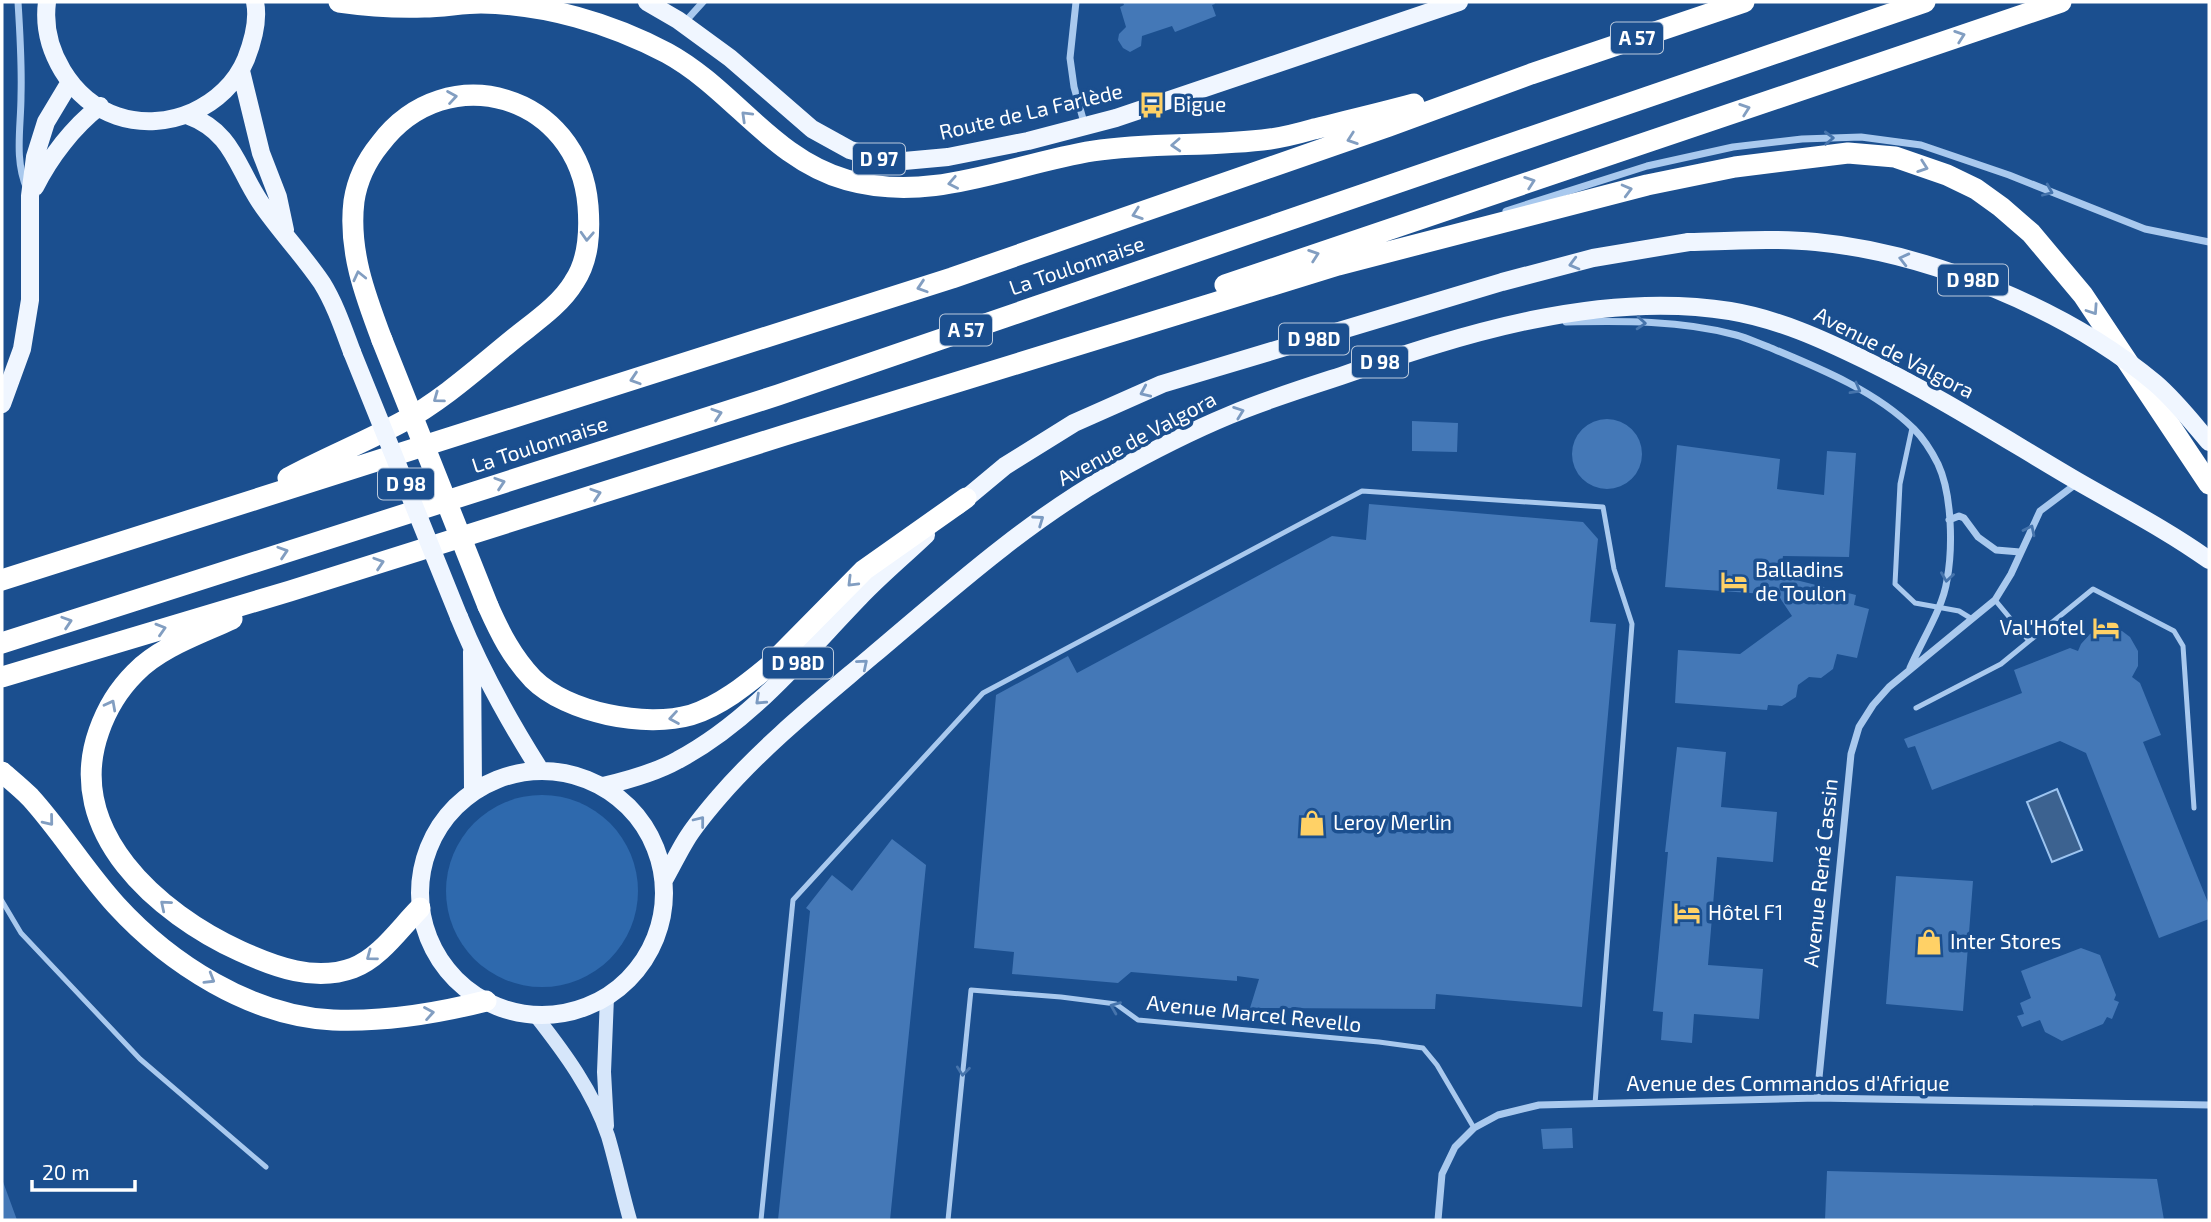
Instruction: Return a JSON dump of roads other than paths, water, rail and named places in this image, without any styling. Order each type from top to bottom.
[{"type":"highway","points":[[339,2],[385,7],[504,4],[542,9],[598,24],[649,45],[686,65],[702,76],[776,143],[818,170],[848,181],[898,189],[932,187],[971,180],[1093,151],[1273,139],[1531,74]]},
{"type":"highway","name":"La Toulonnaise","points":[[2,579],[952,278],[1390,126],[1531,74],[1744,2]]},
{"type":"highway","name":"La Toulonnaise","points":[[2,643],[778,394],[1925,2]]},
{"type":"highway","points":[[785,435],[2061,2]]},
{"type":"highway","points":[[244,503],[289,477],[402,422],[439,398],[542,315],[573,285],[585,260],[588,210],[584,178],[561,136],[538,115],[524,107],[491,97],[456,95],[429,104],[404,117],[376,149],[359,181],[354,200],[357,266],[382,340],[488,606],[502,638],[535,681],[575,705],[620,717],[670,719],[714,705],[769,666],[864,570],[966,498]]},
{"type":"highway","points":[[2,677],[290,591],[1338,265],[1647,185],[1735,167],[1848,153],[1895,157],[1947,175],[1976,189],[2031,233],[2083,295],[2209,484]]},
{"type":"highway","points":[[290,591],[160,653],[137,670],[120,688],[108,706],[95,743],[92,779],[99,817],[122,861],[167,907],[200,931],[282,969],[329,973],[353,968],[372,957],[420,908]]},
{"type":"highway","points":[[2,772],[29,796],[86,871],[142,931],[190,967],[252,1001],[292,1013],[330,1020],[408,1017],[486,1001]]},
{"type":"main road","points":[[47,3],[49,40],[62,72],[86,99],[117,116],[152,122],[187,115],[218,98],[241,71],[254,40],[255,2]]},
{"type":"main road","name":"Route de La Farlède","points":[[647,2],[683,23],[730,58],[812,129],[866,156],[893,162],[948,157],[1085,126],[1460,2]]},
{"type":"main road","name":"D 98","points":[[241,71],[261,153],[278,197],[285,233]]},
{"type":"main road","points":[[2,404],[22,349],[30,300],[30,196],[35,157],[46,122],[71,82]]},
{"type":"main road","points":[[30,196],[44,168],[87,117],[100,106]]},
{"type":"main road","name":"D 98","points":[[187,115],[209,126],[228,145],[259,201],[322,284],[339,318],[472,649],[511,724],[540,770]]},
{"type":"main road","name":"D 98D","points":[[603,786],[633,779],[676,762],[733,725],[797,664],[862,595],[966,498],[1005,466],[1074,423],[1162,384],[1593,258],[1689,242],[1774,240],[1817,242],[1873,251],[1925,265],[1970,279],[2050,314],[2106,346],[2158,386],[2209,442]]},
{"type":"main road","name":"Avenue de Valgora","points":[[664,880],[687,837],[741,773],[770,744],[985,559],[1055,510],[1119,470],[1231,414],[1405,353],[1524,322],[1587,309],[1657,305],[1713,309],[1759,317],[1824,340],[1891,372],[2176,536],[2209,560]]},
{"type":"main road","points":[[2158,386],[2209,428]]},
{"type":"main road","name":"D 98","points":[[472,649],[473,790]]},
{"type":"main road","points":[[540,770],[572,774],[603,786],[626,803],[645,826],[658,852],[664,880],[664,907],[658,934],[646,958],[628,980],[607,997],[572,1011],[535,1015],[510,1011],[486,1001],[461,985],[441,963],[427,937],[420,908],[420,874],[430,842],[448,813],[473,790],[505,775],[540,770]]},
{"type":"main road","points":[[607,997],[604,1072],[607,1134]]},
{"type":"main road","points":[[535,1015],[564,1052],[588,1092],[607,1134],[629,1220]]},
{"type":"street","points":[[18,2],[22,58],[19,156],[21,176],[30,196]]},
{"type":"street","points":[[683,23],[703,2]]},
{"type":"street","points":[[1076,2],[1070,58],[1074,87],[1085,126]]},
{"type":"street","points":[[1338,265],[1647,166],[1733,147],[1814,138],[1861,137],[1921,145],[2009,175],[2145,229],[2209,242]]},
{"type":"street","name":"Avenue René Cassin","points":[[1524,322],[1618,321],[1687,326],[1737,335],[1834,377],[1874,398],[1912,428],[1929,451],[1947,491],[1950,548],[1947,580],[1939,607],[1908,671]]},
{"type":"street","name":"Avenue René Cassin","points":[[1817,1098],[1851,754],[1859,727],[1889,687],[1995,600],[2011,573],[2039,511],[2078,482]]},
{"type":"street","points":[[1949,520],[1959,516],[1964,518],[1988,547],[2020,552]]},
{"type":"street","name":"Avenue des Commandos d'Afrique","points":[[1438,1220],[1442,1174],[1455,1147],[1474,1128],[1498,1115],[1539,1105],[1817,1098],[2209,1105]]},
{"type":"lane","points":[[1912,428],[1900,484],[1895,584],[1915,603],[1959,611],[1972,619]]},
{"type":"lane","points":[[761,1220],[793,900],[983,692],[1362,491],[1604,507],[1614,569],[1632,624],[1595,1104]]},
{"type":"lane","points":[[1916,708],[2001,664],[2093,589],[2174,631],[2183,646],[2194,808]]},
{"type":"lane","points":[[1995,600],[2029,641]]},
{"type":"lane","points":[[2,901],[21,933],[140,1059],[266,1167]]},
{"type":"lane","name":"Avenue Marcel Revello","points":[[948,1220],[971,990],[1116,1004],[1138,1020],[1423,1048],[1437,1065],[1474,1128]]},
{"type":"place","name":"Bigue","points":[[1152,105]]},
{"type":"place","name":"Balladins de Toulon","points":[[1734,582]]},
{"type":"place","name":"Val'Hotel","points":[[2106,628]]},
{"type":"place","name":"Leroy Merlin","points":[[1312,823]]},
{"type":"place","name":"Hôtel F1","points":[[1687,913]]},
{"type":"place","name":"Inter Stores","points":[[1929,942]]}]
